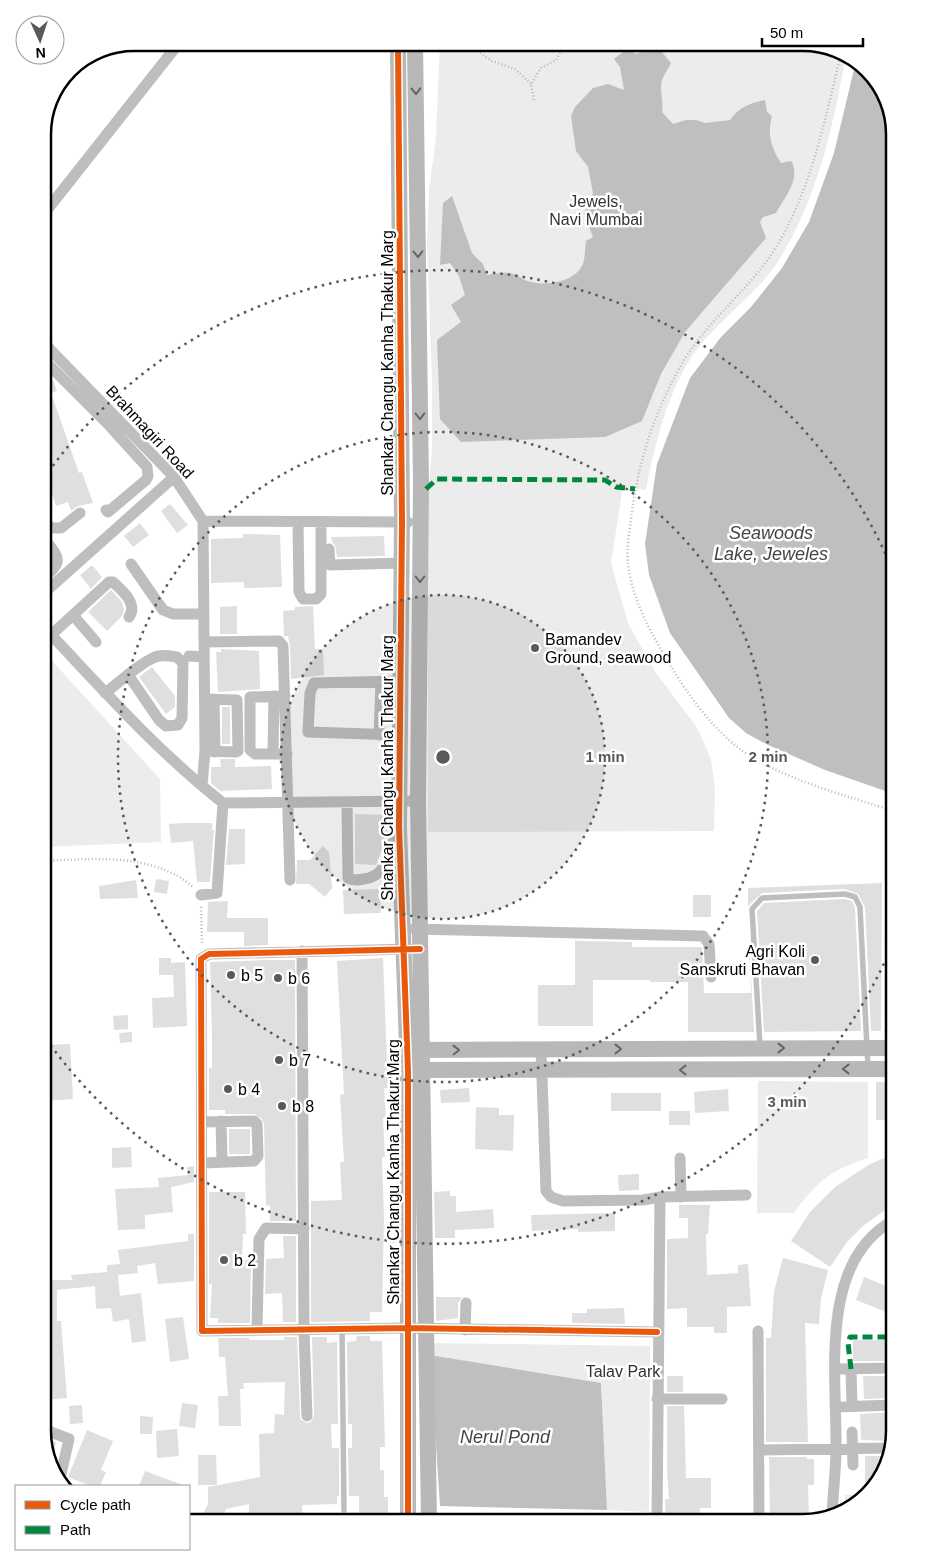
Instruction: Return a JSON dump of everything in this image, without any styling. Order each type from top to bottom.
[{"type":"street","points":[[51,205],[172,51]]},
{"type":"street","name":"Shankar Changu Kanha Thakur Marg","points":[[398,51],[402,522],[399,827],[403,948],[416,1070],[425,1328],[429,1514]]},
{"type":"street","name":"Shankar Changu Kanha Thakur Marg","points":[[415,51],[420,522],[418,801],[420,949],[415,1050]]},
{"type":"street","name":"Brahmagiri Road","points":[[51,351],[111,420],[174,477],[204,521]]},
{"type":"street","points":[[51,366],[111,420],[146,467],[148,476],[146,480],[108,512],[106,510]]},
{"type":"street","points":[[51,585],[66,567],[174,477]]},
{"type":"street","points":[[51,527],[61,528],[80,512]]},
{"type":"street","points":[[202,786],[210,752],[210,699],[204,656],[204,521],[420,522]]},
{"type":"street","points":[[298,522],[299,592],[302,598],[319,598],[321,594],[325,522]]},
{"type":"street","points":[[325,522],[330,565],[401,563]]},
{"type":"street","points":[[51,547],[58,556],[57,568],[51,572]]},
{"type":"street","points":[[131,564],[150,596],[163,610],[173,614],[204,614]]},
{"type":"street","points":[[129,617],[133,612],[132,604],[113,582],[109,582],[51,635],[105,693],[202,786],[223,803],[418,801]]},
{"type":"street","points":[[73,615],[96,642]]},
{"type":"street","points":[[204,642],[280,641],[283,646],[280,696],[273,754]]},
{"type":"street","points":[[105,693],[154,658],[168,656],[180,659],[183,663],[182,718],[178,725],[166,726],[159,720],[129,676]]},
{"type":"street","points":[[189,656],[204,656]]},
{"type":"street","points":[[308,732],[310,693],[314,683],[400,681]]},
{"type":"street","points":[[379,735],[381,682]]},
{"type":"street","points":[[280,696],[286,731],[290,880]]},
{"type":"street","points":[[280,696],[250,697],[250,750],[255,754],[287,754]]},
{"type":"street","points":[[210,699],[237,700],[239,707],[238,751],[210,752]]},
{"type":"street","points":[[286,731],[400,735]]},
{"type":"street","points":[[346,802],[347,874],[354,880],[369,878],[384,868],[399,827]]},
{"type":"street","points":[[201,894],[217,892],[223,803]]},
{"type":"street","points":[[403,928],[703,936],[709,944],[711,977]]},
{"type":"street","points":[[420,949],[302,951],[209,954],[203,956],[199,966],[203,1163],[202,1331],[425,1328],[657,1332]]},
{"type":"street","points":[[302,951],[304,1330],[307,1416]]},
{"type":"street","points":[[415,1050],[886,1048]]},
{"type":"street","points":[[541,1049],[546,1191],[552,1197],[563,1201],[642,1200],[660,1197],[746,1195]]},
{"type":"street","points":[[416,1070],[886,1069]]},
{"type":"street","name":"Shankar Changu Kanha Thakur Marg","points":[[408,1514],[407,1328],[416,1070]]},
{"type":"street","points":[[221,1121],[222,1162]]},
{"type":"street","points":[[202,1122],[254,1121],[257,1124],[258,1156],[254,1161],[203,1163]]},
{"type":"street","points":[[680,1158],[682,1197]]},
{"type":"street","points":[[657,1514],[657,1332],[660,1197]]},
{"type":"street","points":[[832,1508],[836,1448],[835,1331],[847,1277],[862,1250],[878,1228],[886,1224]]},
{"type":"street","points":[[257,1330],[259,1239],[262,1232],[266,1228],[304,1229]]},
{"type":"street","points":[[465,1330],[466,1303]]},
{"type":"street","points":[[758,1331],[759,1514]]},
{"type":"street","points":[[835,1369],[886,1368]]},
{"type":"street","points":[[851,1369],[852,1406]]},
{"type":"street","points":[[658,1399],[722,1398]]},
{"type":"street","points":[[835,1406],[886,1405]]},
{"type":"street","points":[[51,1432],[69,1439],[62,1471]]},
{"type":"street","points":[[852,1432],[853,1465]]},
{"type":"street","points":[[758,1450],[884,1448]]},
{"type":"lane","points":[[760,1048],[752,910],[762,898],[845,894],[855,897],[860,906],[868,1069]]},
{"type":"lane","points":[[342,1329],[344,1510]]},
{"type":"path","points":[[478,51],[492,61],[515,69],[531,84],[534,100]]},
{"type":"path","points":[[531,84],[541,68],[556,60],[561,51]]},
{"type":"path","points":[[840,60],[818,151],[797,206],[778,244],[749,285],[697,340],[680,366],[659,412],[645,446],[634,489],[628,563],[642,614],[671,666],[712,721],[740,749],[776,768],[816,785],[886,808]]},
{"type":"path","points":[[51,861],[105,860],[138,863],[177,877],[201,894],[203,956]]},
{"type":"green space","name":"Jewels, Navi Mumbai","points":[[440,51],[808,51],[829,56],[845,63],[822,162],[803,214],[791,239],[767,276],[709,335],[689,361],[667,407],[657,440],[646,490],[623,486],[611,563],[628,623],[656,673],[698,729],[711,759],[715,790],[714,831],[428,832],[428,495],[432,450],[432,380],[427,246],[429,190],[436,138]]},
{"type":"green space","points":[[51,660],[160,779],[161,842],[51,847]]},
{"type":"green space","points":[[758,1081],[868,1082],[868,1158],[844,1167],[825,1178],[794,1213],[757,1213]]},
{"type":"green space","name":"Talav Park","points":[[428,1343],[650,1346],[649,1512],[607,1510],[601,1383],[430,1355]]},
{"type":"green space","points":[[845,1495],[855,1495],[853,1497],[845,1502]]},
{"type":"water","points":[[633,51],[635,54],[643,51],[661,51],[671,63],[663,78],[661,88],[662,112],[673,124],[686,120],[696,120],[705,123],[730,120],[745,106],[765,100],[767,112],[772,116],[770,134],[775,152],[781,163],[791,161],[794,167],[791,188],[776,213],[763,217],[760,222],[766,238],[685,332],[661,374],[642,421],[605,437],[461,442],[440,419],[437,340],[461,322],[451,305],[465,295],[459,276],[450,263],[440,265],[443,203],[452,196],[472,253],[483,264],[487,275],[510,273],[528,281],[552,283],[574,275],[583,264],[586,241],[593,237],[584,214],[593,193],[588,167],[576,151],[571,116],[575,107],[593,88],[608,84],[624,90],[620,67],[614,59],[623,52]]},
{"type":"water","name":"Seawoods Lake, Jeweles","points":[[854,69],[872,88],[877,98],[883,113],[886,135],[886,791],[825,770],[766,744],[746,733],[729,718],[670,633],[649,575],[645,544],[657,464],[690,378],[721,337],[751,307],[782,268],[809,222],[834,153]]},
{"type":"water","name":"Nerul Pond","points":[[430,1355],[601,1383],[607,1510],[440,1506]]},
{"type":"building","points":[[51,378],[53,380],[57,391],[51,393]]},
{"type":"building","points":[[51,393],[79,473],[82,472],[93,503],[78,506],[71,511],[68,502],[56,506],[51,491]]},
{"type":"building","points":[[170,504],[188,525],[177,533],[161,511]]},
{"type":"building","points":[[140,523],[149,535],[133,547],[124,536]]},
{"type":"building","points":[[243,534],[280,535],[282,587],[244,588],[244,582],[211,583],[211,539],[243,538]]},
{"type":"building","points":[[384,536],[385,556],[337,557],[335,545],[331,537]]},
{"type":"building","points":[[92,565],[102,577],[91,589],[80,575]]},
{"type":"building","points":[[111,590],[122,602],[124,610],[122,616],[107,631],[88,612]]},
{"type":"building","points":[[237,606],[237,634],[220,634],[220,607]]},
{"type":"building","points":[[313,606],[315,649],[323,649],[324,675],[291,679],[290,646],[288,636],[284,636],[283,611],[295,610],[295,607]]},
{"type":"building","points":[[221,649],[259,651],[260,689],[218,692],[216,652],[221,652]]},
{"type":"building","points":[[152,667],[175,696],[175,707],[166,714],[139,677]]},
{"type":"building","points":[[222,707],[230,707],[230,744],[222,744]]},
{"type":"building","points":[[220,759],[235,759],[235,767],[271,766],[272,789],[220,791],[211,783],[211,767],[221,767]]},
{"type":"building","points":[[355,814],[386,815],[387,835],[376,865],[355,864]]},
{"type":"building","points":[[212,823],[212,830],[214,830],[210,882],[197,882],[193,841],[171,843],[169,824]]},
{"type":"building","points":[[229,829],[245,829],[245,864],[226,865]]},
{"type":"building","points":[[323,846],[329,852],[332,888],[325,897],[309,884],[296,884],[297,860],[310,860]]},
{"type":"building","points":[[156,879],[169,881],[167,894],[154,892]]},
{"type":"building","points":[[136,880],[138,898],[100,899],[99,886]]},
{"type":"building","points":[[882,883],[881,1031],[871,1031],[865,907],[858,894],[845,889],[762,893],[748,906],[748,888]]},
{"type":"building","points":[[380,889],[381,913],[344,914],[343,890]]},
{"type":"building","points":[[693,895],[711,895],[711,917],[693,917]]},
{"type":"building","name":"Agri Koli Sanskruti Bhavan","points":[[844,899],[852,901],[855,908],[861,1031],[764,1032],[757,911],[764,903]]},
{"type":"building","points":[[228,901],[227,918],[268,918],[268,945],[244,946],[244,932],[207,932],[208,902]]},
{"type":"building","points":[[749,940],[754,1032],[688,1032],[688,982],[650,982],[650,980],[593,980],[593,1026],[538,1026],[538,985],[575,985],[575,941],[632,942],[632,947],[702,947],[704,993],[751,993]]},
{"type":"building","points":[[159,958],[171,958],[171,963],[185,962],[187,1026],[153,1028],[152,998],[174,997],[173,975],[159,975]]},
{"type":"building","points":[[383,958],[388,1088],[384,1088],[386,1118],[383,1118],[385,1157],[382,1157],[384,1217],[382,1312],[370,1312],[370,1321],[311,1322],[311,1201],[342,1200],[340,1162],[344,1162],[340,1095],[344,1094],[337,961]]},
{"type":"building","points":[[295,960],[296,1221],[270,1221],[270,1205],[266,1206],[264,1124],[262,1119],[254,1114],[225,1114],[225,1110],[209,1110],[209,1068],[212,1068],[210,962]]},
{"type":"building","points":[[128,1015],[128,1029],[114,1030],[113,1016]]},
{"type":"building","points":[[132,1032],[132,1042],[120,1043],[119,1033]]},
{"type":"building","points":[[70,1044],[73,1099],[51,1100],[51,1045]]},
{"type":"building","points":[[876,1082],[886,1082],[886,1120],[876,1120]]},
{"type":"building","points":[[469,1088],[470,1102],[441,1103],[440,1090]]},
{"type":"building","points":[[728,1089],[729,1111],[695,1113],[694,1092]]},
{"type":"building","points":[[611,1093],[661,1093],[661,1111],[611,1111]]},
{"type":"building","points":[[476,1107],[499,1108],[499,1115],[514,1115],[513,1151],[475,1149]]},
{"type":"building","points":[[669,1111],[690,1111],[690,1125],[669,1125]]},
{"type":"building","name":"b 4","points":[[229,1129],[250,1129],[250,1154],[229,1154]]},
{"type":"building","points":[[131,1147],[132,1167],[112,1168],[112,1148]]},
{"type":"building","points":[[886,1157],[886,1210],[864,1225],[847,1242],[830,1267],[791,1241],[810,1212],[835,1187],[870,1164]]},
{"type":"building","points":[[194,1166],[194,1182],[171,1187],[173,1212],[145,1215],[145,1229],[118,1230],[115,1189],[159,1187],[158,1178],[188,1175],[187,1167]]},
{"type":"building","points":[[639,1174],[639,1190],[619,1191],[618,1175]]},
{"type":"building","points":[[450,1191],[450,1196],[456,1196],[456,1212],[493,1209],[494,1228],[455,1230],[455,1238],[435,1238],[434,1192]]},
{"type":"building","points":[[209,1192],[245,1192],[246,1234],[243,1234],[242,1260],[251,1260],[250,1323],[218,1323],[218,1318],[210,1318],[212,1284],[209,1284]]},
{"type":"building","points":[[679,1205],[710,1205],[708,1234],[706,1234],[707,1275],[738,1273],[738,1265],[748,1264],[751,1306],[727,1307],[727,1333],[714,1333],[714,1327],[687,1327],[687,1308],[667,1309],[667,1239],[688,1238],[688,1218],[679,1218]]},
{"type":"building","points":[[615,1213],[615,1231],[578,1232],[578,1229],[532,1231],[531,1215]]},
{"type":"building","points":[[188,1234],[194,1234],[194,1281],[158,1284],[155,1263],[137,1266],[138,1273],[118,1275],[120,1296],[141,1293],[146,1341],[132,1343],[129,1319],[113,1322],[111,1308],[96,1309],[95,1286],[57,1290],[57,1321],[61,1321],[67,1398],[51,1399],[51,1280],[72,1280],[71,1275],[107,1272],[107,1265],[120,1264],[118,1250],[188,1241]]},
{"type":"building","points":[[283,1236],[296,1236],[296,1322],[283,1322],[282,1293],[265,1294],[266,1259],[284,1258]]},
{"type":"building","points":[[783,1258],[828,1270],[821,1298],[819,1324],[805,1323],[808,1442],[766,1442],[766,1338],[771,1338],[774,1291]]},
{"type":"building","points":[[864,1277],[886,1286],[886,1312],[856,1300]]},
{"type":"building","points":[[436,1297],[462,1297],[458,1303],[458,1318],[436,1321]]},
{"type":"building","points":[[624,1308],[625,1324],[572,1323],[572,1313],[587,1313],[587,1309]]},
{"type":"building","points":[[183,1317],[189,1359],[170,1362],[165,1319]]},
{"type":"building","points":[[357,1336],[370,1336],[370,1341],[382,1341],[385,1447],[380,1447],[380,1470],[384,1470],[384,1497],[388,1497],[388,1514],[359,1514],[359,1496],[349,1496],[348,1448],[352,1448],[352,1424],[348,1424],[347,1342],[356,1341]]},
{"type":"building","points":[[284,1337],[297,1337],[300,1416],[301,1420],[307,1423],[311,1422],[314,1416],[312,1337],[327,1337],[327,1343],[337,1342],[338,1424],[331,1424],[332,1448],[339,1448],[339,1496],[337,1496],[337,1504],[302,1505],[303,1514],[249,1514],[249,1504],[226,1509],[224,1514],[203,1514],[208,1504],[208,1487],[260,1477],[259,1434],[274,1433],[275,1414],[284,1415],[285,1382],[243,1383],[244,1389],[240,1389],[241,1426],[219,1426],[218,1396],[228,1396],[225,1357],[219,1357],[218,1338],[284,1340]]},
{"type":"building","points":[[853,1340],[886,1340],[886,1361],[853,1361]]},
{"type":"building","points":[[667,1376],[683,1376],[683,1392],[667,1392]]},
{"type":"building","points":[[863,1376],[886,1376],[886,1398],[864,1399]]},
{"type":"building","points":[[182,1403],[198,1405],[195,1428],[179,1426]]},
{"type":"building","points":[[82,1405],[83,1423],[70,1424],[69,1406]]},
{"type":"building","points":[[667,1406],[684,1406],[686,1478],[711,1478],[711,1508],[700,1508],[700,1514],[666,1514],[665,1499],[669,1499]]},
{"type":"building","points":[[886,1412],[885,1441],[861,1440],[860,1414]]},
{"type":"building","points":[[140,1416],[153,1417],[152,1434],[140,1434]]},
{"type":"building","points":[[177,1429],[179,1456],[157,1458],[156,1431]]},
{"type":"building","points":[[87,1430],[113,1441],[101,1470],[106,1472],[100,1485],[88,1485],[68,1477]]},
{"type":"building","points":[[52,1440],[56,1442],[54,1452]]},
{"type":"building","points":[[198,1455],[216,1455],[217,1485],[198,1485]]},
{"type":"building","points":[[865,1456],[881,1456],[875,1472],[865,1485]]},
{"type":"building","points":[[769,1457],[807,1457],[807,1459],[814,1459],[814,1485],[808,1485],[809,1513],[770,1514]]},
{"type":"building","points":[[145,1471],[183,1485],[139,1485]]},
{"type":"marked path","points":[[426,489],[437,479],[605,480],[616,487],[635,489]]},
{"type":"marked path","points":[[851,1369],[848,1343],[850,1337],[886,1337]]},
{"type":"cycle path","points":[[398,51],[402,522],[399,827],[408,1071],[408,1514]]},
{"type":"cycle path","points":[[420,949],[209,954],[201,959],[202,1331],[407,1328],[657,1332]]},
{"type":"place","name":"Bamandev Ground, seawood","points":[[535,648]]},
{"type":"place","name":"Agri Koli Sanskruti Bhavan","points":[[815,960]]},
{"type":"place","name":"b 5","points":[[231,975]]},
{"type":"place","name":"b 6","points":[[278,978]]},
{"type":"place","name":"b 7","points":[[279,1060]]},
{"type":"place","name":"b 4","points":[[228,1089]]},
{"type":"place","name":"b 8","points":[[282,1106]]},
{"type":"place","name":"b 2","points":[[224,1260]]}]
